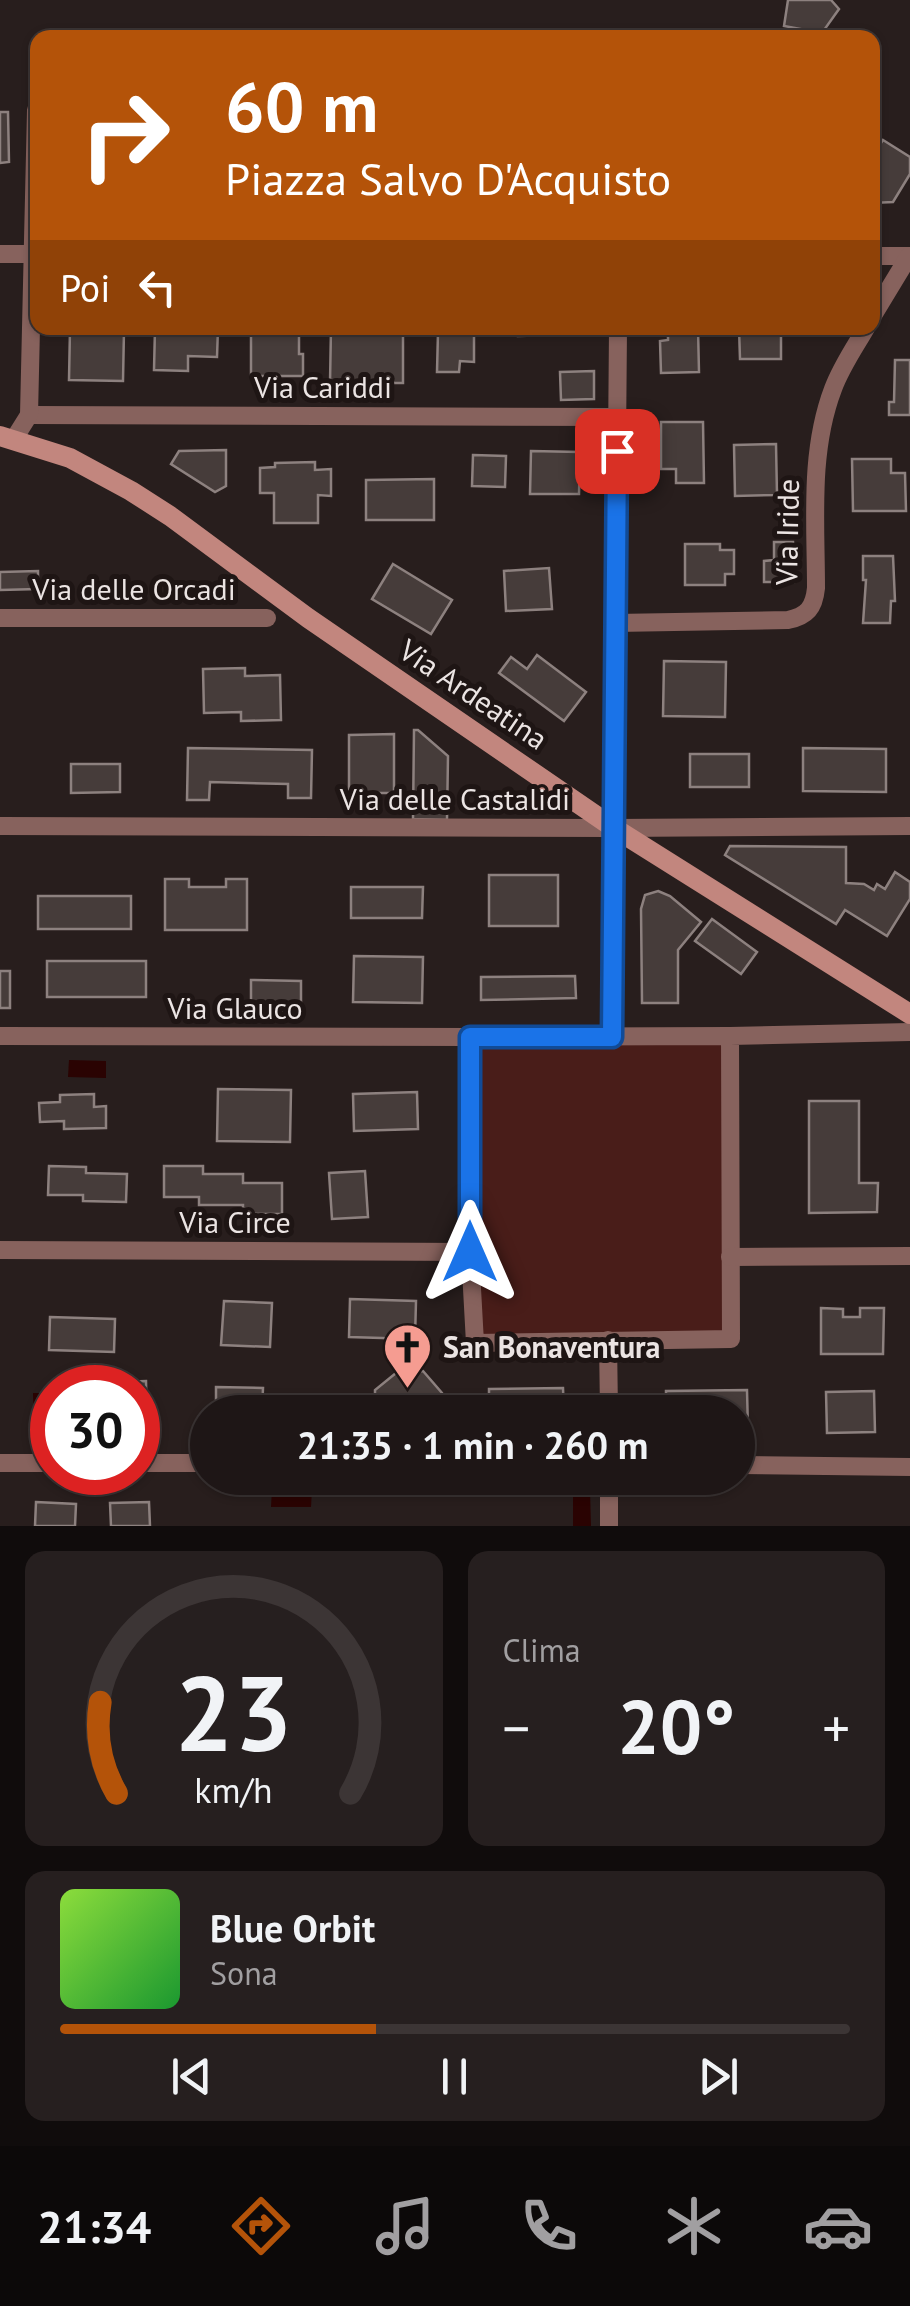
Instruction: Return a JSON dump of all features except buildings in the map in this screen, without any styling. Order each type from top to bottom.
[{"type":"main road","name":"Via Ardeatina","points":[[7,438],[92,468],[170,516],[308,618],[614,828],[910,1014]]},
{"type":"street","points":[[0,254],[30,254]]},
{"type":"street","points":[[880,256],[910,256],[901,285],[880,308]]},
{"type":"street","points":[[7,438],[29,414],[32,335]]},
{"type":"street","points":[[612,1037],[618,335]]},
{"type":"street","name":"Via Iride","points":[[616,623],[788,620],[808,613],[816,588],[819,438],[836,382],[862,335]]},
{"type":"street","name":"Via Cariddi","points":[[29,414],[617,417]]},
{"type":"street","name":"Via delle Orcadi","points":[[0,618],[267,618]]},
{"type":"street","name":"Via delle Castalidi","points":[[0,826],[910,826]]},
{"type":"street","points":[[470,1037],[470,1252],[475,1343],[731,1339],[730,1036],[910,1032]]},
{"type":"street","name":"Via Glauco","points":[[0,1036],[730,1036]]},
{"type":"street","name":"Via Circe","points":[[0,1250],[470,1252]]},
{"type":"street","points":[[730,1258],[910,1256]]},
{"type":"street","points":[[608,1340],[609,1395]]},
{"type":"street","points":[[0,1463],[30,1463]]},
{"type":"street","points":[[160,1463],[190,1463]]},
{"type":"street","points":[[755,1466],[910,1467]]},
{"type":"street","points":[[610,1495],[610,1526]]},
{"type":"shaded area","points":[[730,1036],[731,1339],[475,1343],[470,1037]]},
{"type":"shaded area","points":[[69,1060],[106,1061],[106,1078],[68,1077]]},
{"type":"shaded area","points":[[272,1495],[312,1495],[311,1507],[271,1507]]},
{"type":"shaded area","points":[[573,1495],[590,1495],[591,1526],[573,1526]]},
{"type":"place","name":"San Bonaventura","points":[[408,1390]]},
{"type":"route","points":[[470,1252],[470,1037],[612,1037],[617,451]]}]
